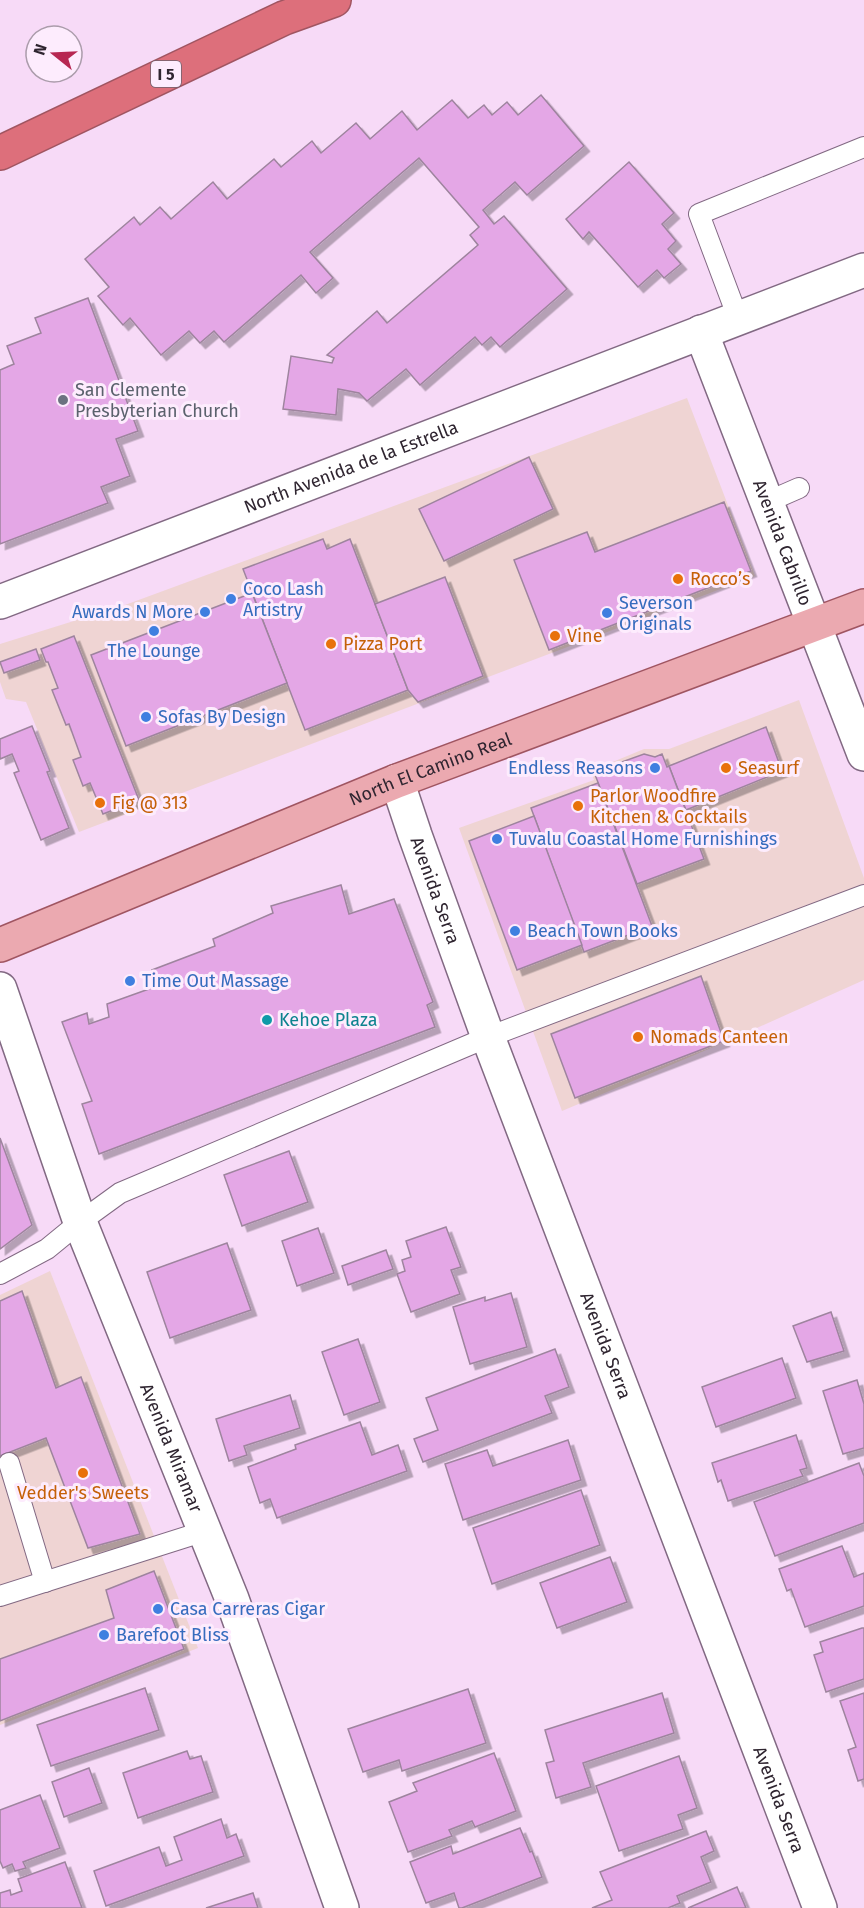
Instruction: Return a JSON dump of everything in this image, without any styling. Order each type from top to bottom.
[{"type":"highway","name":"I 5","points":[[0,153],[284,18],[334,0]]},
{"type":"main road","name":"North El Camino Real","points":[[0,945],[398,781],[864,606]]},
{"type":"street","name":"North Avenida de la Estrella","points":[[0,602],[864,270]]},
{"type":"street","name":"Avenida Cabrillo","points":[[702,332],[864,754]]},
{"type":"street","name":"Avenida Serra","points":[[398,781],[415,836],[488,1037],[820,1908]]},
{"type":"street","name":"Avenida Miramar","points":[[0,989],[80,1221],[232,1599],[266,1700],[342,1908]]},
{"type":"lane","points":[[738,318],[699,214],[864,147]]},
{"type":"lane","points":[[767,502],[799,488]]},
{"type":"lane","points":[[0,1274],[47,1249],[80,1221],[120,1193],[488,1037],[864,895]]},
{"type":"lane","points":[[9,1462],[45,1582]]},
{"type":"lane","points":[[0,1596],[205,1531]]},
{"type":"shaded area","points":[[687,398],[755,576],[79,832],[26,702],[6,699],[0,682],[0,644],[125,605]]},
{"type":"shaded area","points":[[799,700],[864,878],[864,980],[562,1111],[459,828],[594,780],[591,771],[644,749],[669,749]]},
{"type":"shaded area","points":[[50,1271],[198,1648],[0,1725],[0,1295]]},
{"type":"building","points":[[541,95],[584,146],[527,195],[515,182],[483,210],[494,224],[504,216],[567,289],[500,347],[491,337],[482,345],[475,337],[420,385],[406,369],[367,401],[359,393],[338,389],[336,415],[283,409],[291,356],[332,363],[334,358],[327,355],[377,311],[387,323],[478,245],[470,235],[479,227],[419,158],[310,252],[333,278],[316,293],[301,275],[224,342],[214,331],[200,343],[189,331],[161,355],[130,318],[123,325],[98,296],[109,287],[85,259],[134,217],[140,225],[160,207],[171,219],[213,182],[227,199],[274,159],[281,167],[312,141],[321,153],[356,123],[370,139],[402,111],[417,130],[452,100],[468,118],[484,105],[492,115],[507,102],[518,115]]},
{"type":"building","points":[[629,162],[674,213],[662,224],[676,241],[668,249],[681,264],[664,278],[657,270],[638,287],[589,232],[583,239],[566,219]]},
{"type":"building","name":"San Clemente Presbyterian Church","points":[[88,298],[138,431],[116,439],[130,476],[101,487],[108,503],[0,544],[0,370],[14,364],[7,346],[41,333],[35,318]]},
{"type":"building","points":[[529,457],[553,509],[444,561],[419,509]]},
{"type":"building","points":[[724,502],[751,571],[549,650],[514,560],[587,532],[595,552]]},
{"type":"building","name":"Pizza Port","points":[[323,539],[327,549],[350,539],[408,690],[305,730],[243,569]]},
{"type":"building","points":[[445,577],[483,676],[418,702],[408,690],[375,604]]},
{"type":"building","points":[[252,593],[287,683],[126,746],[91,655]]},
{"type":"building","points":[[74,636],[139,800],[103,814],[90,783],[83,786],[73,760],[81,757],[69,724],[66,725],[52,690],[58,688],[41,649]]},
{"type":"building","points":[[36,649],[40,660],[4,673],[0,662]]},
{"type":"building","points":[[32,726],[69,828],[41,840],[14,773],[19,771],[12,754],[0,759],[0,739]]},
{"type":"building","name":"Seasurf","points":[[766,727],[782,771],[686,810],[669,766]]},
{"type":"building","points":[[644,754],[655,757],[662,754],[667,767],[669,766],[704,859],[637,884],[594,772]]},
{"type":"building","points":[[598,783],[652,926],[584,952],[531,808]]},
{"type":"building","points":[[534,816],[582,945],[517,970],[469,841]]},
{"type":"building","name":"Kehoe Plaza","points":[[341,885],[349,914],[394,899],[433,1002],[427,1005],[435,1027],[99,1154],[82,1104],[92,1101],[62,1022],[87,1013],[89,1024],[109,1017],[107,1004],[160,985],[152,970],[215,946],[213,939],[273,913],[271,906]]},
{"type":"building","name":"Nomads Canteen","points":[[701,976],[724,1041],[575,1098],[551,1034]]},
{"type":"building","points":[[0,1138],[32,1225],[0,1249]]},
{"type":"building","points":[[289,1151],[308,1202],[242,1226],[224,1175]]},
{"type":"building","points":[[446,1227],[461,1267],[451,1270],[460,1294],[411,1312],[397,1274],[405,1271],[402,1260],[411,1257],[406,1241]]},
{"type":"building","points":[[318,1228],[334,1273],[297,1286],[282,1241]]},
{"type":"building","points":[[227,1243],[251,1310],[170,1338],[147,1272]]},
{"type":"building","points":[[386,1250],[393,1269],[348,1285],[342,1266]]},
{"type":"building","points":[[22,1291],[56,1388],[81,1377],[140,1534],[88,1548],[46,1438],[0,1456],[0,1301]]},
{"type":"building","points":[[511,1293],[527,1347],[470,1364],[453,1307],[485,1297],[485,1301]]},
{"type":"building","points":[[831,1312],[844,1351],[807,1362],[793,1326]]},
{"type":"building","points":[[358,1339],[380,1402],[344,1415],[322,1352]]},
{"type":"building","points":[[555,1349],[569,1387],[545,1396],[552,1413],[423,1462],[414,1439],[438,1430],[426,1398]]},
{"type":"building","points":[[782,1358],[796,1398],[716,1427],[702,1387]]},
{"type":"building","points":[[857,1380],[864,1404],[864,1448],[843,1454],[823,1391]]},
{"type":"building","points":[[290,1395],[300,1428],[244,1446],[247,1455],[229,1461],[216,1419]]},
{"type":"building","points":[[360,1422],[372,1455],[398,1445],[407,1471],[277,1518],[270,1499],[260,1503],[248,1467],[296,1449],[295,1445]]},
{"type":"building","points":[[796,1435],[807,1468],[800,1470],[803,1476],[728,1501],[721,1480],[718,1482],[712,1463]]},
{"type":"building","points":[[568,1440],[581,1480],[463,1520],[445,1464],[487,1450],[493,1466]]},
{"type":"building","points":[[859,1463],[864,1476],[864,1523],[775,1556],[754,1502]]},
{"type":"building","points":[[581,1490],[600,1545],[492,1584],[473,1528]]},
{"type":"building","points":[[842,1546],[854,1577],[864,1573],[864,1606],[805,1627],[791,1589],[787,1591],[779,1569]]},
{"type":"building","points":[[610,1557],[627,1602],[557,1628],[540,1583]]},
{"type":"building","points":[[154,1571],[184,1649],[0,1721],[0,1659],[114,1618],[106,1590]]},
{"type":"building","points":[[864,1628],[864,1679],[826,1692],[814,1655],[823,1652],[820,1642]]},
{"type":"building","points":[[145,1688],[159,1730],[51,1766],[37,1725]]},
{"type":"building","points":[[468,1689],[486,1743],[402,1771],[399,1760],[363,1772],[348,1729]]},
{"type":"building","points":[[662,1693],[674,1733],[583,1763],[591,1787],[556,1798],[546,1763],[554,1761],[545,1730]]},
{"type":"building","points":[[864,1693],[864,1779],[858,1781],[848,1750],[856,1747],[840,1701]]},
{"type":"building","points":[[187,1751],[190,1759],[201,1756],[213,1792],[138,1818],[123,1773]]},
{"type":"building","points":[[494,1753],[516,1811],[475,1827],[472,1821],[449,1830],[452,1836],[408,1852],[389,1802],[417,1791],[413,1783]]},
{"type":"building","points":[[679,1756],[697,1808],[678,1815],[683,1829],[619,1851],[596,1786]]},
{"type":"building","points":[[89,1768],[102,1803],[64,1817],[52,1782]]},
{"type":"building","points":[[40,1795],[60,1848],[23,1862],[26,1868],[15,1871],[12,1864],[3,1868],[0,1861],[0,1810]]},
{"type":"building","points":[[221,1819],[227,1838],[236,1834],[244,1856],[106,1906],[94,1871],[159,1847],[166,1866],[182,1860],[174,1837]]},
{"type":"building","points":[[520,1828],[542,1877],[462,1908],[459,1908],[454,1893],[426,1903],[410,1862],[451,1846],[453,1854]]},
{"type":"building","points":[[706,1831],[714,1851],[701,1857],[711,1882],[677,1896],[680,1903],[668,1908],[592,1908],[612,1900],[600,1872]]},
{"type":"building","points":[[65,1862],[82,1908],[0,1908],[0,1893],[10,1890],[11,1895],[22,1891],[18,1879]]},
{"type":"building","points":[[737,1887],[746,1908],[688,1908]]},
{"type":"building","points":[[253,1893],[258,1908],[206,1908]]},
{"type":"place","name":"San Clemente Presbyterian Church","points":[[63,400]]},
{"type":"place","name":"Rocco’s","points":[[678,579]]},
{"type":"place","name":"Coco Lash Artistry","points":[[231,599]]},
{"type":"place","name":"Awards N More","points":[[205,612]]},
{"type":"place","name":"Severson Originals","points":[[607,613]]},
{"type":"place","name":"The Lounge","points":[[154,631]]},
{"type":"place","name":"Vine","points":[[555,636]]},
{"type":"place","name":"Pizza Port","points":[[331,644]]},
{"type":"place","name":"Sofas By Design","points":[[146,717]]},
{"type":"place","name":"Endless Reasons","points":[[655,768]]},
{"type":"place","name":"Seasurf","points":[[726,768]]},
{"type":"place","name":"Fig @ 313","points":[[100,803]]},
{"type":"place","name":"Parlor Woodfire Kitchen & Cocktails","points":[[578,806]]},
{"type":"place","name":"Tuvalu Coastal Home Furnishings","points":[[497,839]]},
{"type":"place","name":"Beach Town Books","points":[[515,931]]},
{"type":"place","name":"Time Out Massage","points":[[130,981]]},
{"type":"place","name":"Kehoe Plaza","points":[[267,1020]]},
{"type":"place","name":"Nomads Canteen","points":[[638,1037]]},
{"type":"place","name":"Vedder's Sweets","points":[[83,1473]]},
{"type":"place","name":"Casa Carreras Cigar","points":[[158,1609]]},
{"type":"place","name":"Barefoot Bliss","points":[[104,1635]]}]
